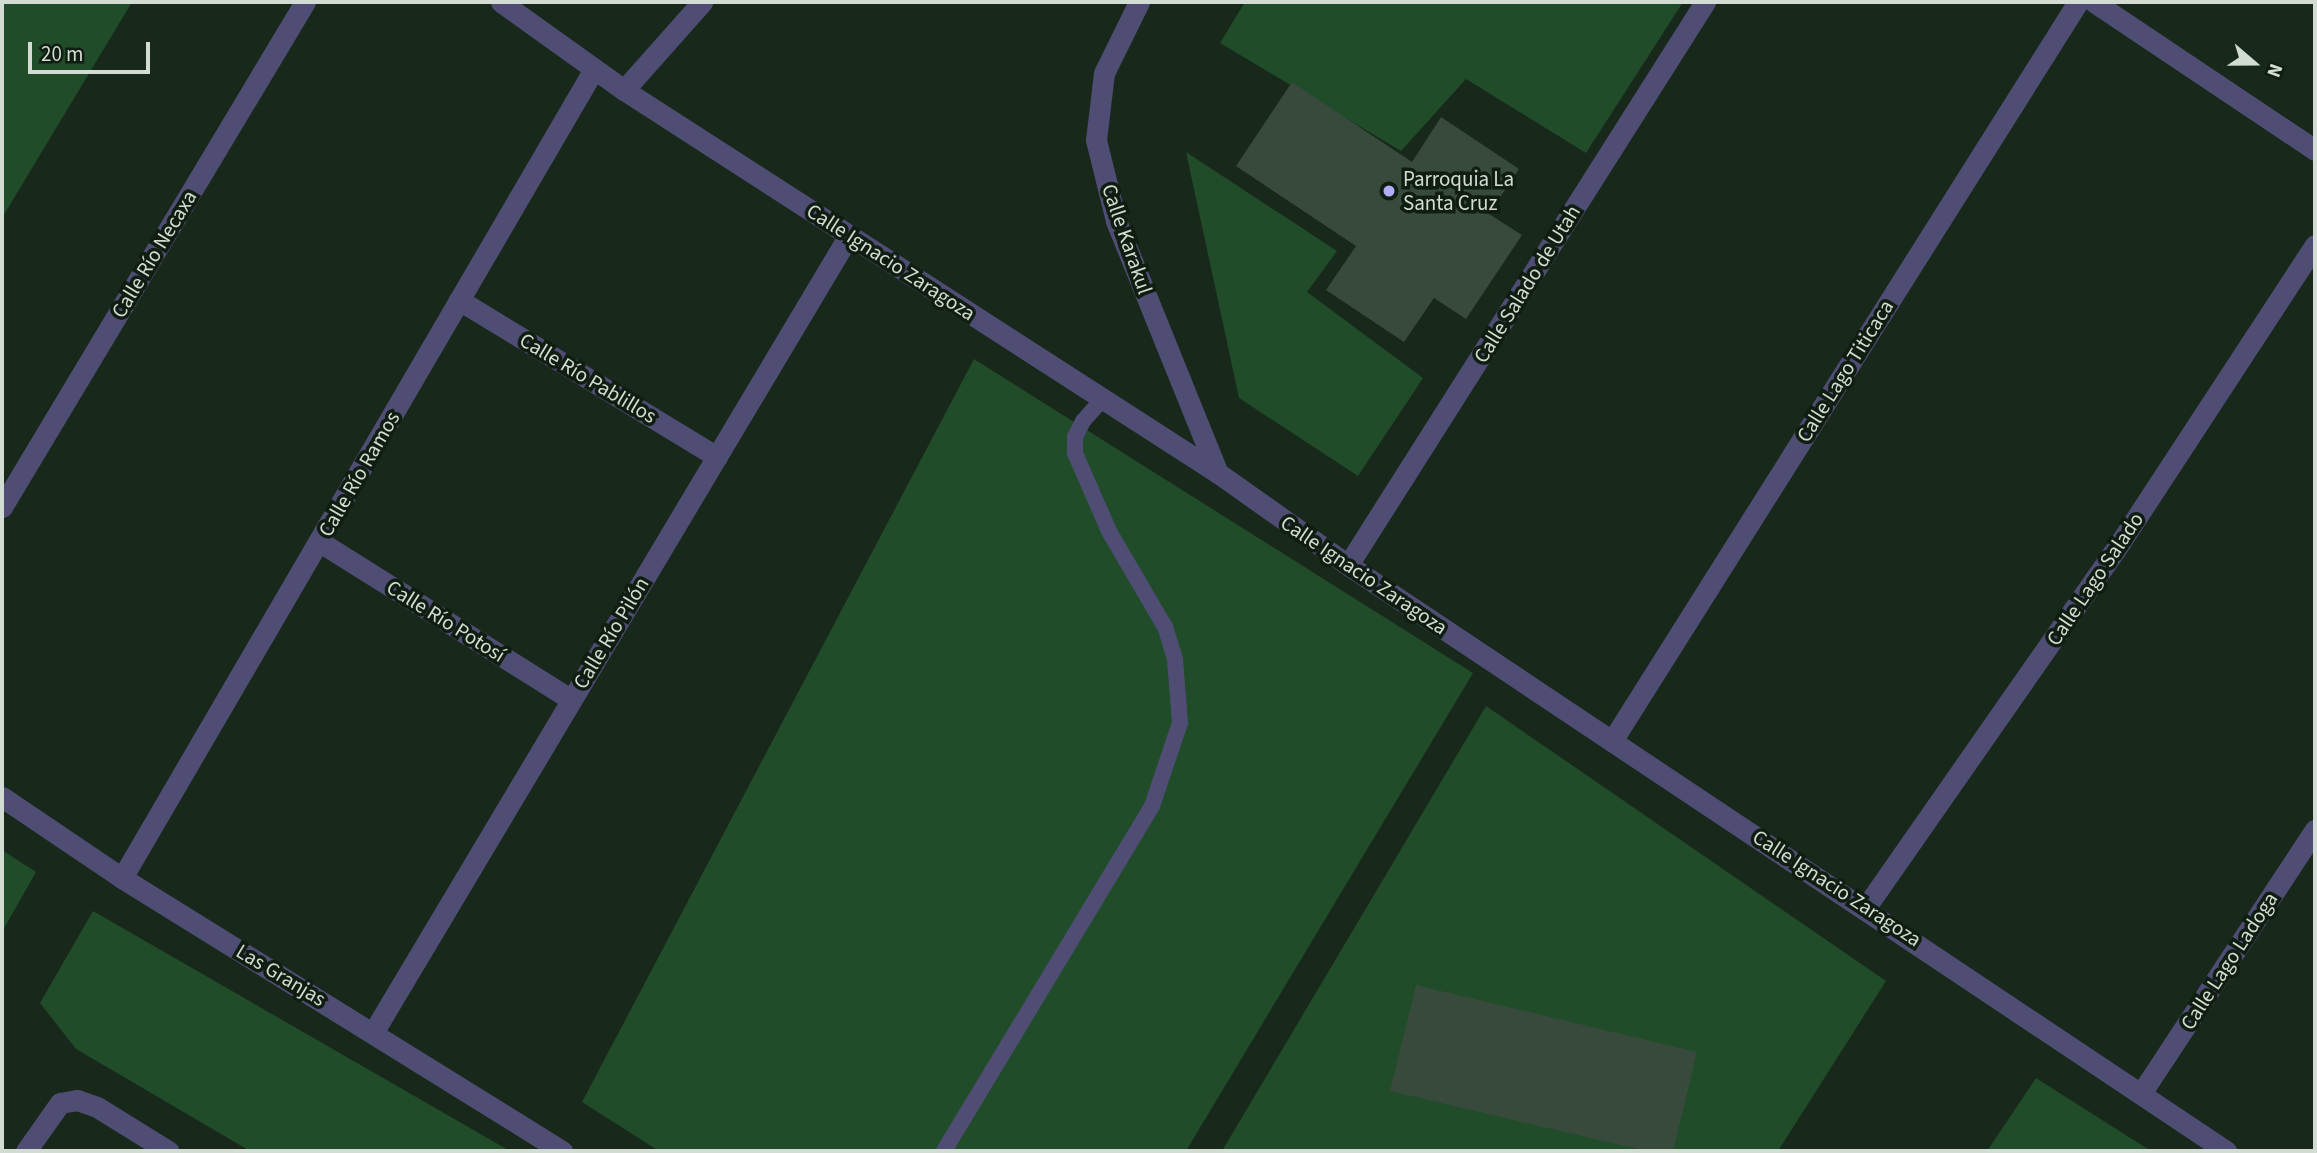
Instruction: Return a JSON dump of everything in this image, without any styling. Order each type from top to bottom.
[{"type":"street","name":"Calle Río Necaxa","points":[[2,507],[305,2]]},
{"type":"street","name":"Calle Ignacio Zaragoza","points":[[501,2],[624,90],[1218,473],[1348,565],[2142,1092],[2226,1151]]},
{"type":"street","points":[[624,90],[702,2]]},
{"type":"street","name":"Calle Karakul","points":[[1139,2],[1104,73],[1096,141],[1116,220],[1218,473]]},
{"type":"street","name":"Calle Salado de Utah","points":[[1348,565],[1704,2]]},
{"type":"street","name":"Calle Lago Titicaca","points":[[1612,741],[2078,2]]},
{"type":"street","points":[[2094,2],[2315,150]]},
{"type":"street","name":"Calle Río Ramos","points":[[122,878],[594,69]]},
{"type":"street","name":"Calle Río Pilón","points":[[374,1031],[849,235]]},
{"type":"street","name":"Calle Lago Salado","points":[[1866,908],[2114,552],[2315,245]]},
{"type":"street","name":"Calle Río Pablillos","points":[[459,300],[717,457]]},
{"type":"street","name":"Calle Río Potosí","points":[[320,541],[572,700]]},
{"type":"street","name":"Las Granjas","points":[[2,797],[122,878],[374,1031],[562,1151]]},
{"type":"street","name":"Calle Lago Ladoga","points":[[2142,1092],[2315,830]]},
{"type":"street","points":[[26,1151],[60,1103],[77,1100],[97,1107],[169,1151]]},
{"type":"lane","points":[[944,1151],[1152,806],[1180,723],[1175,659],[1165,627],[1109,531],[1075,453],[1076,437],[1083,421],[1103,399]]},
{"type":"green space","points":[[2,2],[132,2],[2,218]]},
{"type":"green space","points":[[1245,2],[1683,2],[1586,153],[1466,79],[1401,151],[1220,43]]},
{"type":"green space","points":[[1186,152],[1337,251],[1307,292],[1423,378],[1358,476],[1239,398]]},
{"type":"green space","points":[[974,359],[1473,673],[1186,1151],[659,1151],[582,1102]]},
{"type":"green space","points":[[1486,706],[1886,981],[1778,1151],[1222,1151]]},
{"type":"green space","points":[[2,850],[36,872],[2,932]]},
{"type":"green space","points":[[93,911],[510,1151],[250,1151],[76,1049],[40,1003]]},
{"type":"green space","points":[[2036,1078],[2151,1151],[1987,1151]]},
{"type":"building","name":"Parroquia La Santa Cruz","points":[[1292,82],[1412,162],[1441,117],[1519,169],[1489,214],[1522,235],[1466,319],[1434,298],[1404,342],[1326,290],[1356,246],[1236,166]]},
{"type":"building","points":[[1416,985],[1697,1052],[1673,1151],[1646,1151],[1390,1091]]},
{"type":"place","name":"Parroquia La Santa Cruz","points":[[1389,191]]}]
